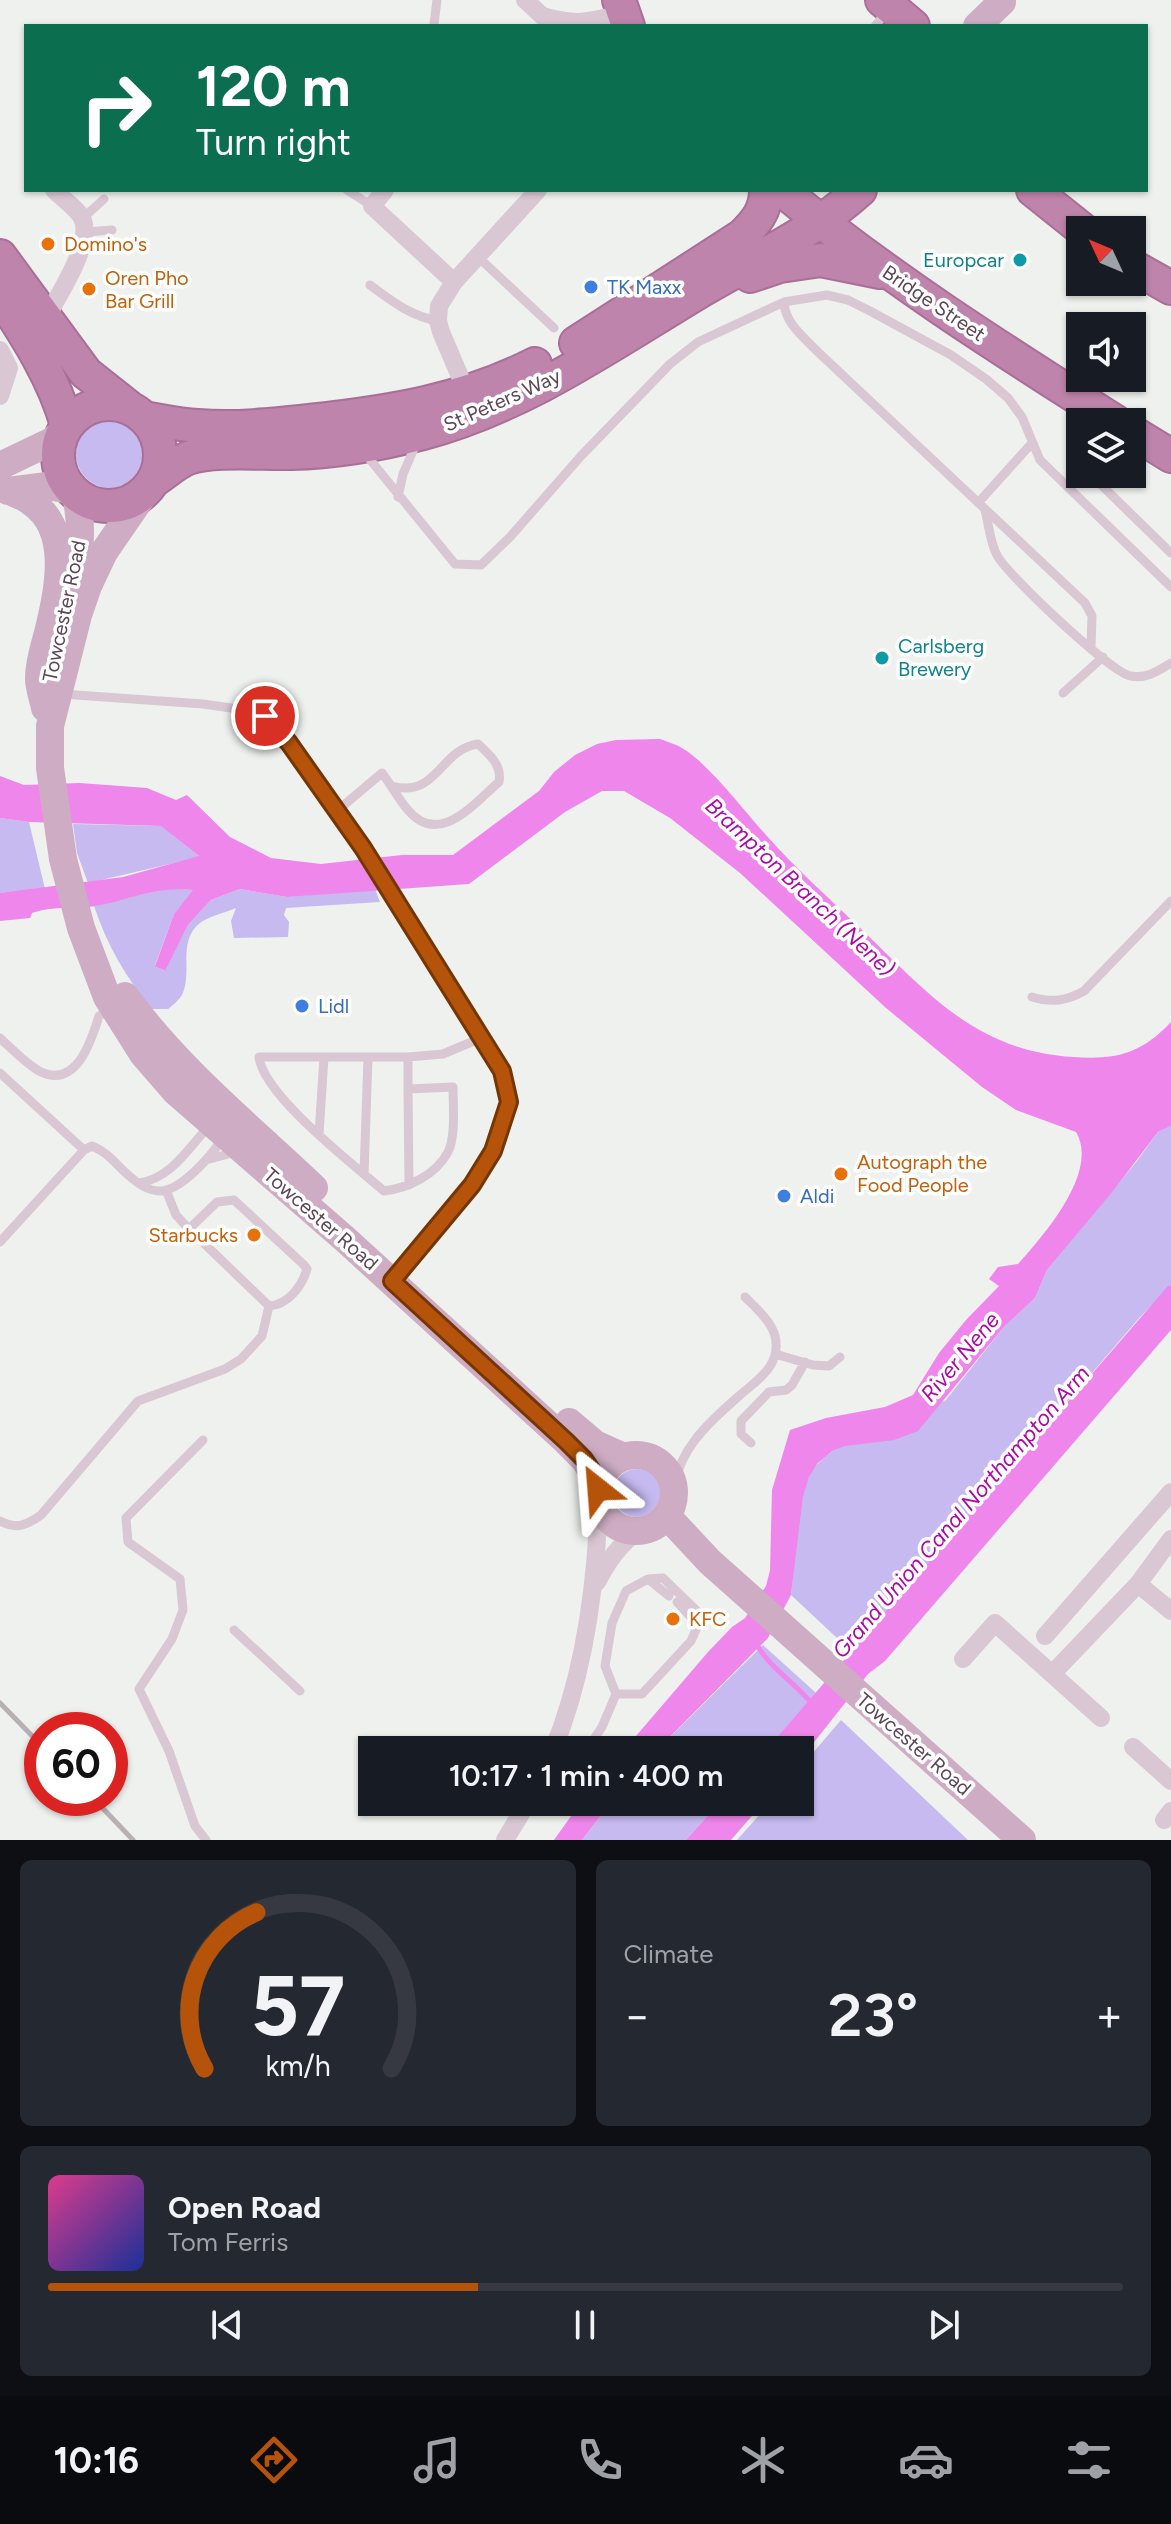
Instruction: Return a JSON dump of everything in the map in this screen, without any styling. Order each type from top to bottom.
[{"type":"highway","name":"St Peters Way","points":[[138,414],[195,426],[422,434],[470,418],[578,367],[821,222],[858,192]]},
{"type":"highway","points":[[1036,192],[1066,216]]},
{"type":"highway","name":"St Peters Way","points":[[149,486],[187,459],[203,455],[296,453],[346,432],[507,378],[575,344],[742,236],[760,218],[771,196]]},
{"type":"highway","name":"Bridge Street","points":[[771,196],[821,222],[956,320],[1095,408]]},
{"type":"highway","points":[[691,297],[780,266],[802,262],[821,260],[891,275]]},
{"type":"highway","points":[[1146,274],[1171,288]]},
{"type":"highway","points":[[6,277],[45,320],[86,373],[138,414],[154,431],[160,452],[158,470],[149,486],[123,505],[95,505],[73,493],[60,473],[57,458],[65,428],[61,405],[6,277]]},
{"type":"highway","points":[[65,428],[85,410],[100,405],[115,404],[138,414]]},
{"type":"highway","points":[[1146,439],[1168,451]]},
{"type":"main road","points":[[3,484],[65,428]]},
{"type":"main road","points":[[3,484],[47,486],[73,493]]},
{"type":"main road","points":[[3,484],[39,508],[52,529],[58,549],[58,591],[39,681],[51,710]]},
{"type":"main road","name":"Towcester Road","points":[[51,710],[88,586],[104,552],[149,486]]},
{"type":"main road","name":"Towcester Road","points":[[73,493],[82,526],[79,561],[48,683],[50,768],[63,859],[81,928],[113,1009],[143,1054],[176,1092],[222,1122],[330,1203],[584,1459],[600,1493]]},
{"type":"main road","name":"Towcester Road","points":[[81,928],[126,998],[191,1074],[222,1122],[297,1196],[398,1274],[595,1444],[624,1457]]},
{"type":"main road","points":[[641,1455],[657,1461],[670,1474],[674,1484],[672,1507],[659,1524],[638,1531],[611,1522],[600,1493],[602,1475],[615,1461],[624,1457],[641,1455]]},
{"type":"main road","name":"Towcester Road","points":[[667,1516],[710,1562],[1022,1840]]},
{"type":"street","points":[[525,0],[542,23],[587,23],[623,13]]},
{"type":"street","points":[[45,320],[83,247],[84,225],[56,192]]},
{"type":"street","points":[[383,192],[372,206],[467,269]]},
{"type":"street","points":[[467,393],[438,321],[442,299],[536,192]]},
{"type":"street","points":[[6,277],[29,285],[65,281]]},
{"type":"street","points":[[0,350],[9,368],[0,396]]},
{"type":"street","points":[[1045,1636],[1171,1492]]},
{"type":"street","points":[[558,1736],[579,1669],[598,1544],[600,1493]]},
{"type":"street","points":[[1052,1674],[1138,1584],[1171,1536],[1147,1520]]},
{"type":"street","points":[[591,1596],[608,1560],[624,1541],[638,1531]]},
{"type":"street","points":[[1138,1584],[1171,1611]]},
{"type":"street","points":[[963,1659],[995,1623],[1101,1718]]},
{"type":"street","points":[[1133,1747],[1171,1781]]},
{"type":"street","points":[[505,1840],[520,1816]]},
{"type":"lane","points":[[434,24],[437,0]]},
{"type":"lane","points":[[350,192],[372,206]]},
{"type":"lane","points":[[104,199],[84,225],[112,230]]},
{"type":"lane","points":[[467,269],[554,328]]},
{"type":"lane","points":[[370,285],[417,317],[438,321]]},
{"type":"lane","points":[[346,432],[455,564],[481,565],[670,364],[698,342],[784,302],[827,295],[848,300],[951,355],[986,379],[1008,398],[1022,417],[1040,460],[1171,587]]},
{"type":"lane","points":[[784,302],[786,316],[793,326],[1085,603],[1092,616],[1091,647]]},
{"type":"lane","points":[[398,497],[408,461],[422,434]]},
{"type":"lane","points":[[982,506],[1032,443]]},
{"type":"lane","points":[[1104,488],[1171,553]]},
{"type":"lane","points":[[982,506],[996,555],[1011,575],[1103,657],[1128,676],[1148,677],[1171,663]]},
{"type":"lane","points":[[1063,693],[1103,657]]},
{"type":"lane","points":[[51,710],[203,704],[252,711],[265,716],[338,810],[502,1071],[509,1102],[493,1151],[472,1185],[398,1274]]},
{"type":"lane","points":[[338,810],[382,773],[408,810],[420,821],[433,826],[450,823],[499,782],[501,772],[493,758],[478,744],[467,745],[418,788],[405,790],[392,786]]},
{"type":"lane","points":[[1032,997],[1058,1001],[1071,999],[1084,991],[1171,901]]},
{"type":"lane","points":[[0,1038],[44,1074],[64,1074],[78,1064],[93,1036],[99,1016],[113,1009]]},
{"type":"lane","points":[[408,1089],[453,1087],[449,1151],[427,1174],[403,1189],[384,1191],[275,1092],[260,1067],[259,1057],[408,1057],[443,1054],[481,1038]]},
{"type":"lane","points":[[319,1134],[324,1057]]},
{"type":"lane","points":[[408,1057],[409,1185]]},
{"type":"lane","points":[[364,1174],[368,1058]]},
{"type":"lane","points":[[0,1073],[84,1150]]},
{"type":"lane","points":[[0,1242],[84,1150],[92,1146],[103,1150],[139,1183],[150,1189],[166,1190],[182,1182],[206,1160],[222,1122]]},
{"type":"lane","points":[[139,1183],[154,1181],[222,1122]]},
{"type":"lane","points":[[206,1160],[232,1153],[297,1196]]},
{"type":"lane","points":[[166,1190],[176,1215],[269,1306]]},
{"type":"lane","points":[[189,1229],[217,1202],[234,1200],[307,1269],[296,1290],[277,1305],[269,1306]]},
{"type":"lane","points":[[674,1484],[681,1459],[697,1438],[741,1394],[763,1378],[775,1354],[775,1336],[770,1326],[745,1297]]},
{"type":"lane","points":[[0,1521],[20,1526],[41,1515],[138,1401],[225,1369],[241,1359],[262,1336],[269,1306]]},
{"type":"lane","points":[[775,1354],[829,1366],[840,1357]]},
{"type":"lane","points":[[751,1443],[741,1434],[741,1421],[769,1392],[786,1390],[792,1385],[805,1362]]},
{"type":"lane","points":[[203,1440],[126,1518],[128,1542],[180,1579],[183,1610],[172,1639],[139,1689],[169,1751],[195,1826],[206,1840]]},
{"type":"lane","points":[[596,1736],[616,1694],[605,1666],[612,1623],[626,1591],[648,1579],[663,1578],[700,1614],[698,1625],[691,1641],[642,1694],[616,1694]]},
{"type":"lane","points":[[648,1579],[698,1625]]},
{"type":"lane","points":[[234,1630],[300,1691]]},
{"type":"shaded area","points":[[103,420],[117,420],[129,425],[139,435],[144,454],[139,473],[129,483],[117,488],[103,488],[91,483],[81,473],[76,461],[76,447],[81,435],[91,425]]},
{"type":"shaded area","points":[[0,818],[29,822],[45,889],[0,893]]},
{"type":"shaded area","points":[[73,824],[162,826],[200,857],[88,883],[77,853]]},
{"type":"shaded area","points":[[168,888],[194,890],[174,914],[155,965],[164,971],[188,925],[211,900],[240,889],[287,897],[375,889],[380,902],[286,908],[284,915],[289,922],[288,937],[234,938],[231,921],[236,908],[208,918],[193,930],[189,939],[182,995],[168,1009],[152,1009],[118,960],[94,906]]},
{"type":"shaded area","points":[[1171,1126],[1171,1286],[1140,1317],[852,1652],[791,1595],[798,1517],[810,1475],[832,1451],[946,1400],[1003,1328],[1035,1298],[1047,1270],[1158,1132]]},
{"type":"shaded area","points":[[637,1469],[654,1476],[661,1493],[654,1510],[637,1517],[620,1510],[613,1493],[620,1476]]},
{"type":"shaded area","points":[[763,1645],[816,1693],[778,1736],[671,1736]]},
{"type":"shaded area","points":[[841,1720],[968,1840],[737,1840],[758,1816],[814,1816],[814,1752]]},
{"type":"shaded area","points":[[600,1816],[707,1816],[686,1840],[582,1840]]},
{"type":"water","points":[[660,739],[692,755],[726,788],[789,860],[908,975],[931,996],[980,1030],[1038,1052],[1102,1057],[1138,1048],[1171,1022],[1171,1126],[1158,1132],[1047,1270],[1035,1298],[1003,1328],[918,1431],[894,1440],[845,1446],[832,1451],[818,1463],[809,1477],[803,1496],[791,1595],[768,1638],[671,1736],[636,1736],[708,1652],[745,1618],[766,1586],[770,1570],[772,1490],[790,1430],[826,1418],[885,1407],[913,1395],[939,1353],[999,1286],[989,1279],[998,1267],[1018,1264],[1065,1203],[1080,1166],[1081,1148],[1076,1132],[1016,1110],[982,1087],[886,1008],[740,873],[670,818],[624,791],[602,791],[565,812],[469,884],[287,897],[240,889],[211,900],[188,925],[165,971],[155,966],[174,914],[193,890],[155,892],[95,906],[49,909],[32,913],[30,918],[0,921],[0,893],[123,877],[199,856],[161,826],[29,822],[0,818],[0,776],[24,785],[80,783],[147,788],[176,800],[187,795],[230,837],[271,858],[321,864],[402,855],[453,855],[539,791],[554,772],[575,755],[597,744],[616,740]]},
{"type":"water","points":[[1171,1286],[1171,1330],[885,1661],[868,1674],[814,1742],[814,1736],[778,1736]]},
{"type":"water","points":[[571,1816],[600,1816],[582,1840],[554,1840]]},
{"type":"water","points":[[707,1816],[752,1816],[731,1840],[686,1840]]},
{"type":"waterway","points":[[756,1643],[768,1660],[813,1705]]},
{"type":"railway","points":[[0,1703],[24,1728]]},
{"type":"railway","points":[[110,1816],[133,1840]]},
{"type":"place","name":"Domino's","points":[[48,244]]},
{"type":"place","name":"Europcar","points":[[1020,260]]},
{"type":"place","name":"TK Maxx","points":[[591,287]]},
{"type":"place","name":"Oren Pho Bar Grill","points":[[89,289]]},
{"type":"place","name":"Carlsberg Brewery","points":[[882,658]]},
{"type":"place","name":"Lidl","points":[[302,1006]]},
{"type":"place","name":"Autograph the Food People","points":[[841,1174]]},
{"type":"place","name":"Aldi","points":[[784,1196]]},
{"type":"place","name":"Starbucks","points":[[254,1235]]},
{"type":"place","name":"KFC","points":[[673,1619]]},
{"type":"route","points":[[265,716],[289,743],[363,848],[502,1071],[509,1102],[493,1151],[472,1185],[392,1281],[584,1459],[600,1483],[598,1489]]},
{"type":"water label","name":"Brampton Branch (Nene)","points":[[800,887]]},
{"type":"water label","name":"River Nene","points":[[960,1357]]},
{"type":"water label","name":"Grand Union Canal Northampton Arm","points":[[961,1512]]}]
